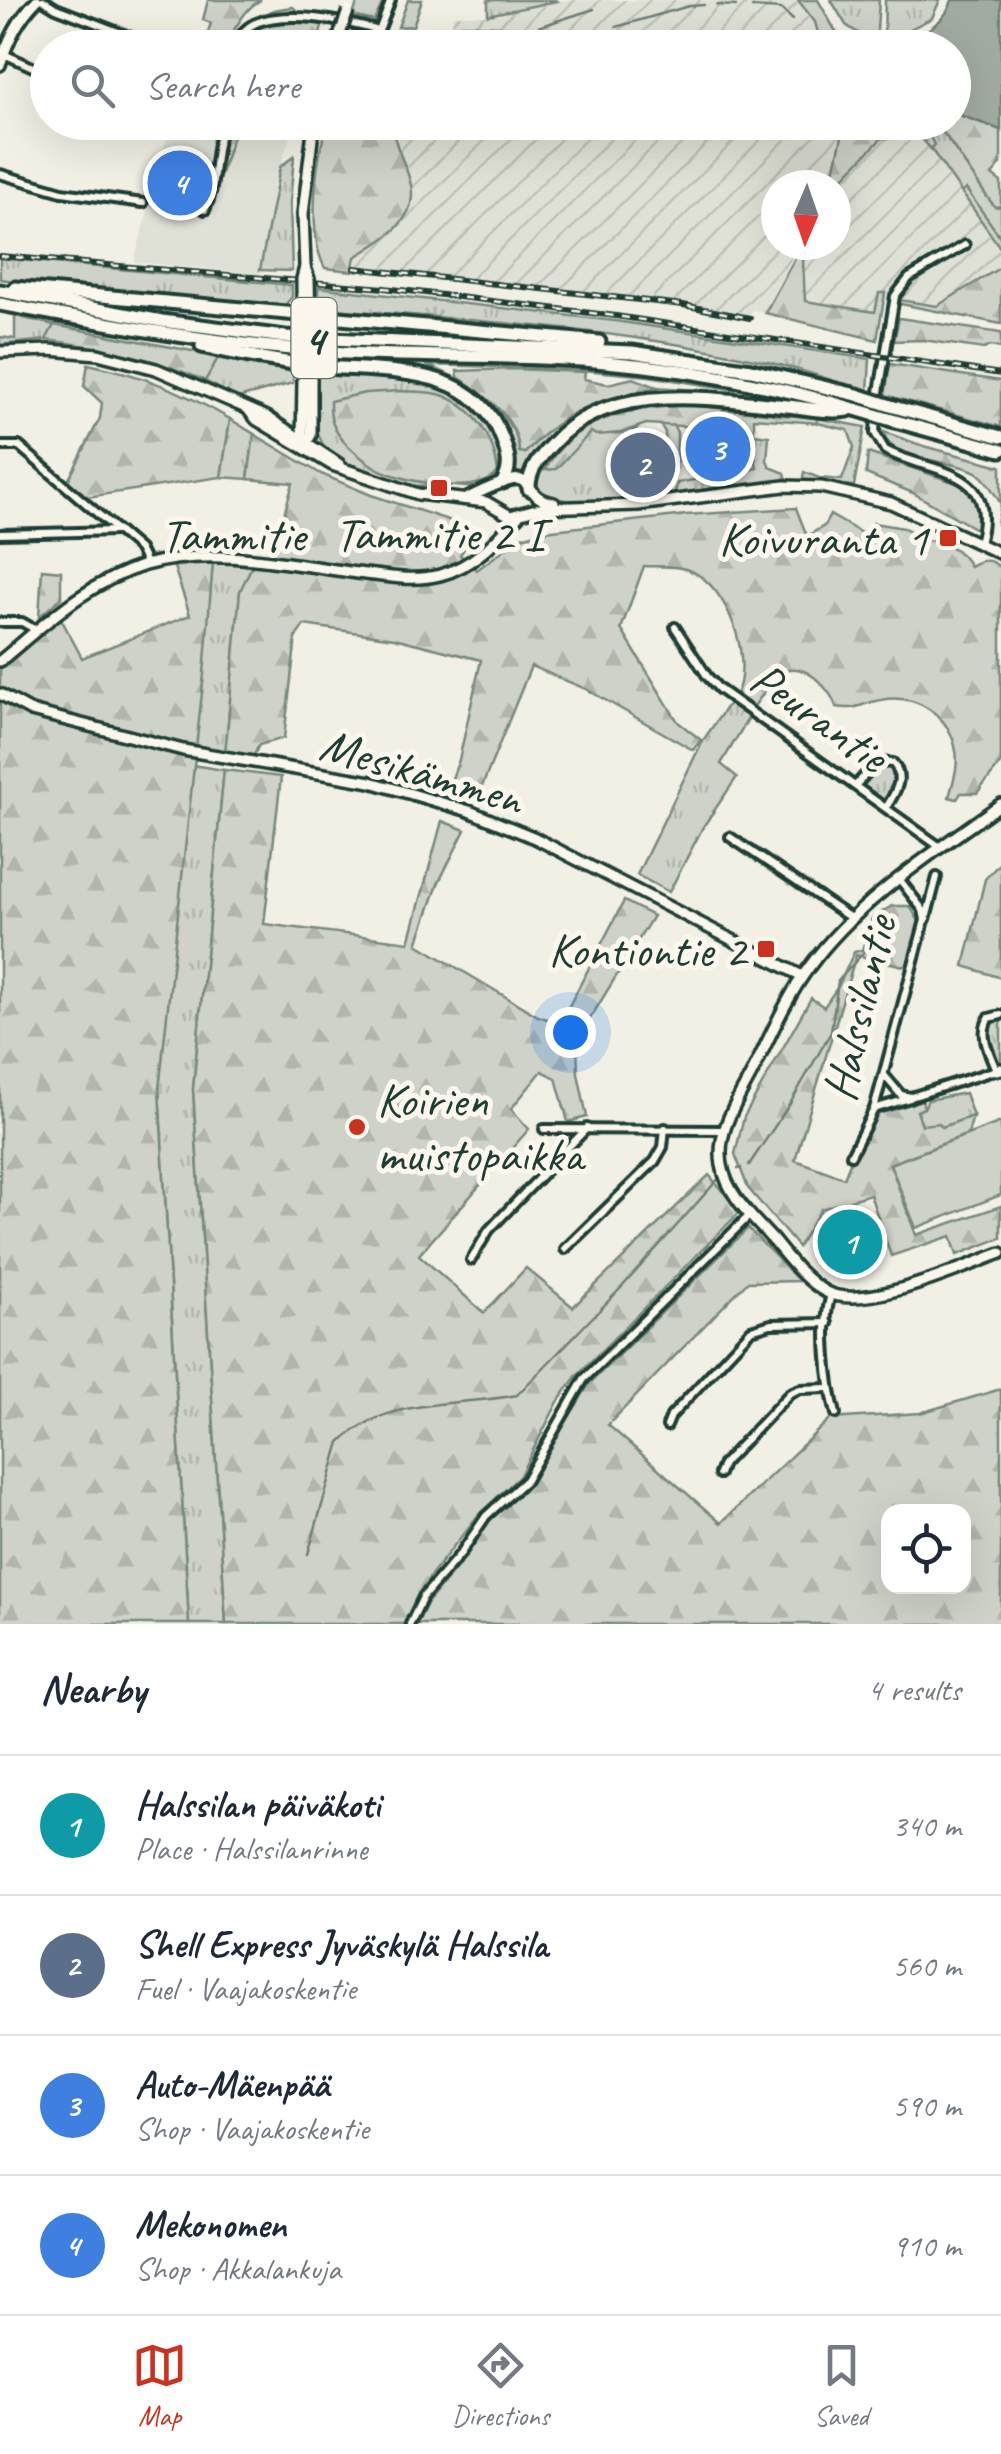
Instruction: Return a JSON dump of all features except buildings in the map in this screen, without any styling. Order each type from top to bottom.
[{"type":"highway","points":[[0,290],[52,291],[223,310],[590,340],[632,352]]},
{"type":"highway","name":"4","points":[[0,290],[134,317],[285,336],[541,345],[632,352],[764,372],[857,395],[893,413],[1001,450]]},
{"type":"highway","name":"4","points":[[0,304],[174,336],[330,352],[620,363],[722,377],[855,409],[1001,436]]},
{"type":"highway","points":[[174,336],[194,344],[280,362],[417,374],[452,385],[479,402],[497,425],[508,456],[509,470],[502,483]]},
{"type":"highway","points":[[530,490],[532,470],[558,438],[582,420],[617,405],[702,399],[824,410],[855,409]]},
{"type":"street","points":[[0,66],[22,14],[40,0],[113,30]]},
{"type":"street","points":[[341,30],[352,0]]},
{"type":"street","points":[[379,30],[390,0]]},
{"type":"street","points":[[310,8],[376,30]]},
{"type":"street","points":[[242,30],[252,14]]},
{"type":"street","points":[[4,54],[30,66]]},
{"type":"street","points":[[205,210],[211,192],[216,140]]},
{"type":"street","points":[[304,443],[309,279],[304,268],[305,180],[311,140]]},
{"type":"street","points":[[0,174],[62,192],[143,203]]},
{"type":"street","points":[[965,244],[909,278],[895,296],[875,433],[885,450],[967,477],[982,487],[990,499]]},
{"type":"street","points":[[0,352],[49,350],[120,359],[193,384],[266,418],[339,464],[398,489],[490,503],[510,516],[540,508],[638,505],[784,486],[821,487],[891,502],[1001,554]]},
{"type":"street","points":[[0,446],[19,446],[139,549],[147,565]]},
{"type":"street","points":[[466,499],[518,480],[543,501],[578,508]]},
{"type":"street","points":[[488,548],[501,527],[494,498],[502,483]]},
{"type":"street","points":[[521,514],[531,504],[530,490]]},
{"type":"street","points":[[979,544],[992,510]]},
{"type":"street","name":"Tammitie","points":[[0,661],[65,605],[100,583],[147,565],[224,559],[420,578],[451,571],[488,548],[521,514]]},
{"type":"street","points":[[0,534],[118,531]]},
{"type":"street","points":[[0,622],[22,622],[36,632]]},
{"type":"street","name":"Peurantie","points":[[676,627],[719,688],[940,847]]},
{"type":"street","name":"Mesikämmen","points":[[0,694],[30,711],[172,748],[371,782],[469,811],[536,838],[802,976]]},
{"type":"street","points":[[856,784],[877,762],[893,763],[898,770],[898,784],[887,806]]},
{"type":"street","points":[[1001,804],[940,847],[852,919],[802,976],[724,1130],[721,1144],[730,1190],[806,1278],[831,1294],[874,1297],[1001,1254]]},
{"type":"street","points":[[730,837],[852,919]]},
{"type":"street","points":[[925,920],[937,877]]},
{"type":"street","name":"Halssilantie","points":[[851,1155],[874,1109],[925,920],[924,910],[900,880]]},
{"type":"street","points":[[874,1109],[998,1069],[985,1039],[984,1024],[989,1018],[1001,1016]]},
{"type":"street","points":[[884,1074],[900,1095],[911,1097]]},
{"type":"street","points":[[471,1260],[489,1230],[588,1128]]},
{"type":"street","points":[[565,1249],[655,1161],[663,1147],[665,1128]]},
{"type":"street","points":[[544,1129],[724,1130]]},
{"type":"street","points":[[410,1624],[423,1597],[486,1516],[526,1480],[584,1378],[750,1215]]},
{"type":"street","points":[[831,1294],[829,1388],[836,1414]]},
{"type":"street","points":[[668,1426],[670,1416],[751,1330],[771,1324],[828,1323]]},
{"type":"street","points":[[719,1474],[723,1464],[790,1393],[829,1388]]},
{"type":"shaded area","points":[[563,0],[798,0],[817,30],[452,30],[453,15],[499,15]]},
{"type":"shaded area","points":[[952,0],[1001,0],[1001,130],[971,119],[971,30],[927,30],[949,9]]},
{"type":"shaded area","points":[[166,140],[289,140],[275,182],[259,274],[134,262]]},
{"type":"shaded area","points":[[344,140],[841,140],[834,170],[761,170],[761,260],[791,260],[765,313],[752,310],[749,321],[687,308],[325,268]]},
{"type":"shaded area","points":[[880,140],[923,140],[1001,248],[1001,267],[937,307],[900,300],[884,302],[885,293],[876,312],[805,301],[803,262],[851,260],[851,170]]},
{"type":"green space","points":[[208,0],[261,0],[248,10],[234,30],[209,30],[211,23],[203,20]]},
{"type":"green space","points":[[358,0],[384,0],[374,21],[353,16]]},
{"type":"green space","points":[[408,0],[422,0],[413,26],[398,27]]},
{"type":"green space","points":[[488,0],[555,0],[557,1],[488,15]]},
{"type":"green space","points":[[798,0],[818,0],[835,30],[817,30]]},
{"type":"green space","points":[[831,0],[879,0],[877,30],[854,30]]},
{"type":"green space","points":[[885,0],[940,0],[932,18],[908,30],[884,30]]},
{"type":"green space","points":[[293,7],[305,19],[324,20],[321,30],[250,30],[258,19],[277,9]]},
{"type":"green space","points":[[971,119],[1001,130],[1001,164],[992,175],[1001,182],[1001,206],[995,207],[949,140],[971,140]]},
{"type":"green space","points":[[221,140],[232,140],[219,180]]},
{"type":"green space","points":[[324,140],[395,140],[411,185],[412,198],[403,220],[386,237],[355,257],[352,271],[325,268],[319,254],[315,217]]},
{"type":"green space","points":[[841,140],[880,140],[851,170],[834,170]]},
{"type":"green space","points":[[931,140],[949,140],[995,207],[1001,206],[1001,238],[965,190],[962,193],[931,149]]},
{"type":"green space","points":[[294,156],[290,203],[292,271],[260,270],[280,167]]},
{"type":"green space","points":[[966,189],[1001,238],[1001,249],[962,193]]},
{"type":"green space","points":[[0,258],[292,285],[292,297],[285,305],[249,306],[106,294],[0,279]]},
{"type":"green space","points":[[794,260],[804,260],[805,301],[875,312],[879,293],[885,293],[877,340],[765,313]]},
{"type":"green space","points":[[1001,267],[1001,324],[896,303],[900,300],[937,306]]},
{"type":"green space","points":[[318,287],[615,321],[870,359],[868,392],[780,365],[670,343],[558,328],[334,309],[318,299]]},
{"type":"green space","points":[[15,316],[54,325],[46,340],[0,345],[0,337],[15,339]]},
{"type":"green space","points":[[899,318],[1001,333],[1001,348],[894,341]]},
{"type":"green space","points":[[54,325],[219,356],[205,381],[127,354],[46,340]]},
{"type":"green space","points":[[242,350],[591,366],[712,382],[831,407],[732,395],[614,401],[534,460],[522,474],[513,470],[506,439],[462,385]],"holes":[[[426,365],[571,369],[648,376],[736,390],[734,393],[657,387],[587,404],[558,421],[525,453],[507,421],[485,397]]]},
{"type":"green space","points":[[219,356],[293,368],[293,383],[238,398],[205,381]]},
{"type":"green space","points":[[88,364],[161,385],[230,419],[221,477],[87,497],[68,481],[100,418],[102,403],[84,386]]},
{"type":"green space","points":[[890,364],[1001,381],[1001,427],[885,395]]},
{"type":"green space","points":[[317,371],[407,379],[435,385],[460,397],[481,414],[496,438],[503,471],[492,482],[478,487],[414,486],[352,467],[320,440],[316,421]]},
{"type":"green space","points":[[457,371],[585,372],[584,379],[608,384],[633,378],[657,387],[570,415],[525,453],[519,452],[506,418],[458,377]]},
{"type":"green space","points":[[365,393],[437,394],[465,408],[487,436],[498,472],[489,480],[461,486],[411,480],[371,464],[336,431],[330,401]]},
{"type":"green space","points":[[687,405],[817,418],[817,423],[754,418],[754,434],[749,426],[719,423],[715,428],[646,424],[621,433],[591,432],[556,469],[545,470],[557,452],[588,426],[626,413]]},
{"type":"green space","points":[[817,418],[865,427],[854,486],[805,482],[804,472],[842,480],[854,447],[848,430],[817,423]]},
{"type":"green space","points":[[230,419],[254,434],[248,479],[221,477]]},
{"type":"green space","points":[[672,424],[677,432],[677,468],[669,476],[665,432],[660,425]]},
{"type":"green space","points":[[749,426],[754,434],[769,436],[767,460],[770,467],[786,477],[781,481],[680,495],[675,492],[677,483],[757,468]]},
{"type":"green space","points":[[639,427],[619,444],[630,477],[658,491],[634,500],[597,503],[560,499],[535,489],[539,471],[556,450],[546,469],[591,432],[621,433]]},
{"type":"green space","points":[[884,432],[1001,466],[1001,504],[976,472],[897,450]]},
{"type":"green space","points":[[254,434],[321,474],[371,495],[467,526],[474,533],[460,555],[477,570],[521,537],[544,531],[686,515],[796,508],[807,536],[824,526],[830,515],[863,534],[873,532],[873,523],[904,528],[918,535],[919,540],[949,546],[970,566],[993,562],[1001,568],[1001,763],[977,793],[961,793],[957,799],[949,797],[957,757],[952,738],[939,717],[907,700],[836,707],[821,683],[797,669],[776,676],[754,706],[736,695],[741,680],[739,645],[716,592],[705,579],[686,569],[644,566],[621,629],[678,722],[701,740],[693,750],[586,689],[531,666],[477,799],[448,789],[459,760],[481,660],[394,638],[304,625],[296,637],[284,738],[259,745],[252,759],[225,755],[240,591],[252,566],[272,556],[293,483],[248,479]]},
{"type":"green space","points":[[868,453],[979,494],[980,518],[976,529],[913,493],[866,474]]},
{"type":"green space","points":[[213,562],[252,566],[240,592],[225,755],[194,749]]},
{"type":"green space","points":[[213,562],[159,1089],[189,1624],[0,1624],[0,666],[59,615],[82,658],[190,615],[173,564]]},
{"type":"green space","points":[[42,569],[61,571],[61,598],[39,617]]},
{"type":"green space","points":[[729,703],[749,717],[721,764],[737,777],[703,827],[669,892],[637,875],[702,742]]},
{"type":"green space","points":[[879,764],[888,765],[896,773],[894,791],[886,802],[862,785]]},
{"type":"green space","points":[[192,765],[224,770],[193,1089],[226,1624],[189,1624],[159,1089]]},
{"type":"green space","points":[[224,770],[281,777],[264,924],[409,942],[442,821],[465,830],[438,884],[417,944],[538,1016],[560,1023],[624,901],[653,916],[577,1040],[578,1073],[587,1117],[568,1122],[556,1078],[542,1071],[511,1109],[529,1129],[419,1255],[484,1313],[526,1268],[573,1307],[709,1175],[740,1212],[577,1375],[558,1402],[519,1477],[479,1514],[431,1575],[405,1624],[226,1624],[193,1089]]},
{"type":"green space","points":[[1001,862],[1001,978],[964,966],[985,879]]},
{"type":"green space","points":[[892,906],[910,906],[920,923],[908,967],[856,955],[795,1160],[844,1178],[863,1133],[880,1111],[922,1099],[924,1108],[917,1111],[922,1125],[939,1123],[942,1127],[973,1116],[968,1134],[890,1164],[916,1235],[1001,1206],[1001,1238],[957,1255],[951,1236],[891,1256],[870,1194],[821,1209],[798,1247],[748,1188],[735,1154],[744,1117],[811,998],[824,1007],[854,952],[862,950],[872,918]]},
{"type":"green space","points":[[1001,1015],[1001,1069],[996,1070],[985,1039],[989,1018]]},
{"type":"green space","points":[[965,1093],[973,1116],[941,1128],[922,1125],[916,1110],[924,1108],[928,1100]]},
{"type":"green space","points":[[1001,1122],[1001,1195],[916,1228],[890,1164]]},
{"type":"green space","points":[[748,1228],[799,1281],[747,1282],[608,1425],[721,1523],[830,1419],[920,1413],[1001,1389],[1001,1624],[417,1624],[428,1602],[465,1558],[489,1521],[525,1490],[589,1384]]},
{"type":"waterway","points":[[616,27],[704,5]]},
{"type":"waterway","points":[[717,5],[736,6]]},
{"type":"waterway","points":[[752,7],[781,9],[793,20]]},
{"type":"waterway","points":[[538,27],[594,9]]},
{"type":"waterway","points":[[461,24],[529,28]]},
{"type":"waterway","points":[[749,1165],[831,1032],[838,981],[863,953],[881,919]]},
{"type":"waterway","points":[[308,1554],[340,1442],[359,1427],[402,1410],[517,1395],[621,1288],[721,1176]]},
{"type":"railway","points":[[0,256],[384,288],[616,316],[1001,374]]},
{"type":"railway","points":[[354,268],[683,305],[750,318]]},
{"type":"place","name":"Mekonomen","points":[[180,183]]},
{"type":"place","name":"Auto-Mäenpää","points":[[718,449]]},
{"type":"place","name":"Shell Express Jyväskylä Halssila","points":[[643,465]]},
{"type":"place","name":"Tammitie 2 I","points":[[439,488]]},
{"type":"place","name":"Koivuranta 1","points":[[948,538]]},
{"type":"place","name":"Kontiontie 2","points":[[766,949]]},
{"type":"place","name":"Koirien muistopaikka","points":[[357,1127]]},
{"type":"place","name":"Halssilan päiväkoti","points":[[850,1242]]}]
